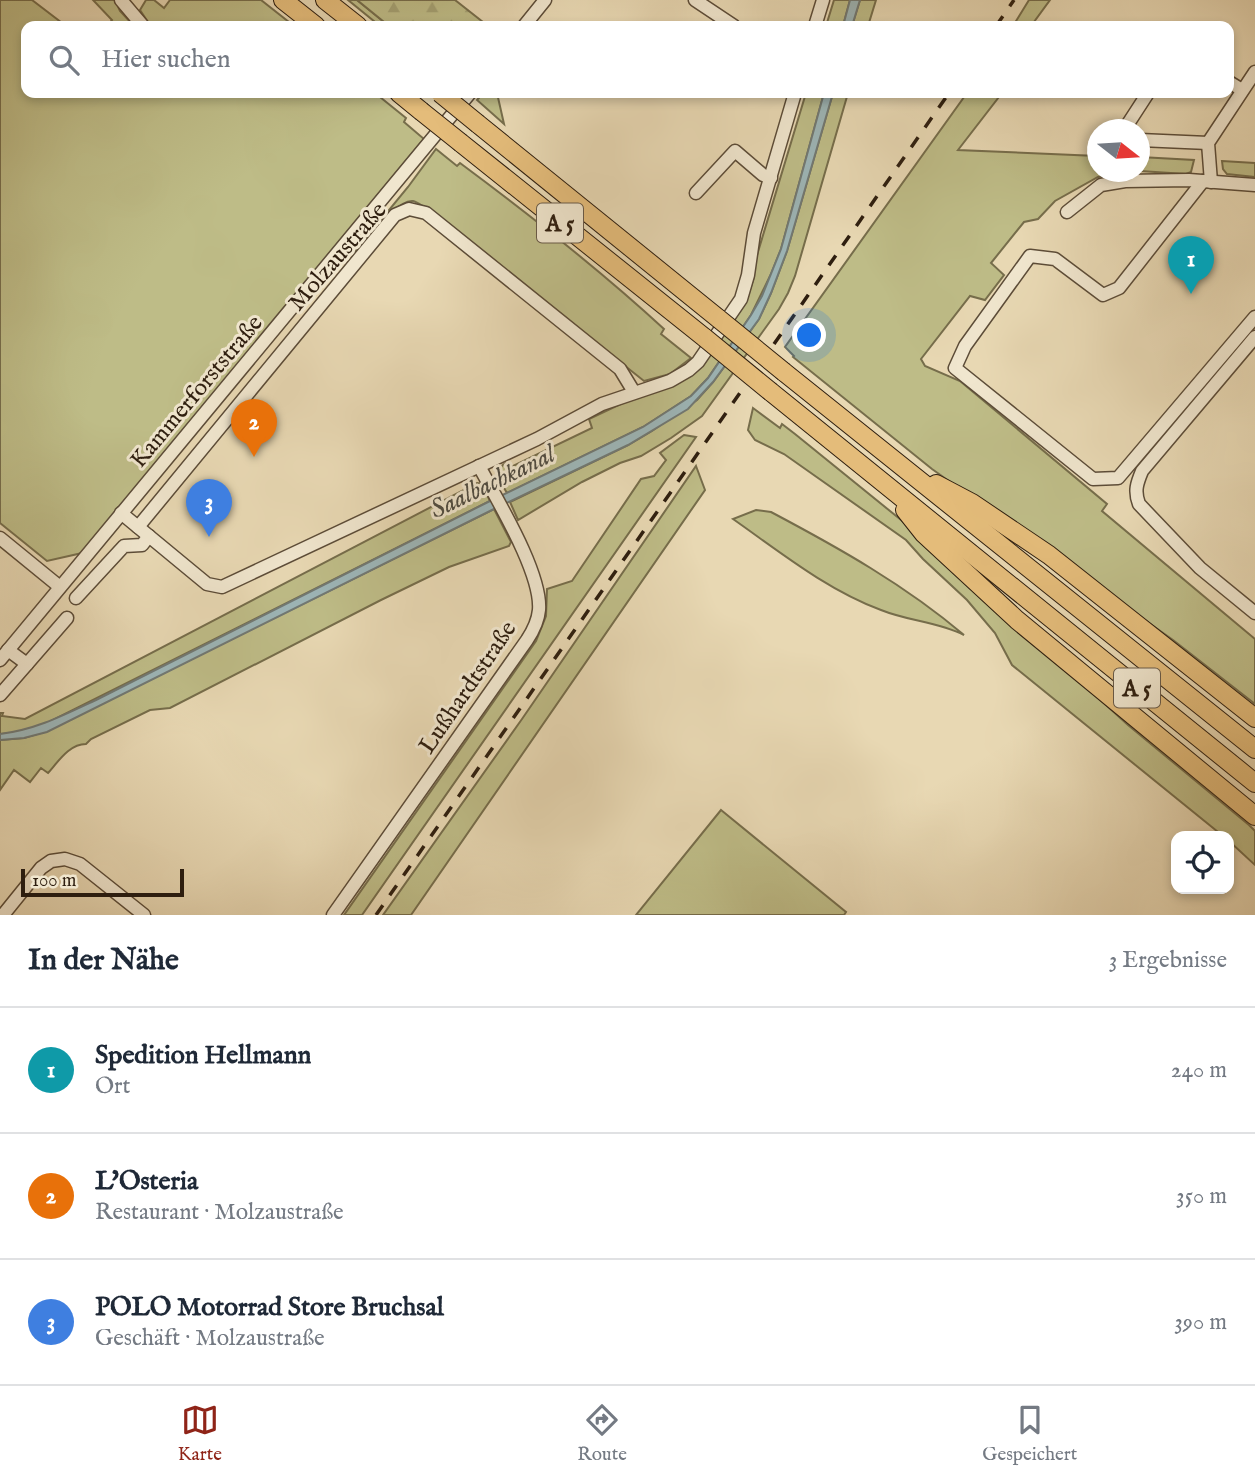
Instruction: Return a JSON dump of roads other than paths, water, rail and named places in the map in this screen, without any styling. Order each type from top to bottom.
[{"type":"highway","points":[[283,0],[310,21]]},
{"type":"highway","points":[[325,0],[352,21]]},
{"type":"highway","name":"A 5","points":[[405,98],[461,143],[713,331],[784,372],[1255,749]]},
{"type":"highway","name":"A 5","points":[[446,98],[713,331],[771,392],[1255,783]]},
{"type":"highway","name":"A 5","points":[[896,463],[972,503],[1049,555],[1255,715]]},
{"type":"highway","points":[[883,483],[924,534],[1009,612],[1255,816]]},
{"type":"highway","points":[[1235,800],[1255,824]]},
{"type":"street","points":[[121,0],[139,21]]},
{"type":"street","points":[[528,21],[545,0]]},
{"type":"street","points":[[695,0],[726,21]]},
{"type":"street","points":[[817,21],[823,0]]},
{"type":"street","points":[[1255,72],[1208,143],[1207,182],[1119,288],[1103,295],[1055,259],[1031,256],[965,346],[955,368],[1094,479],[1118,478],[1255,317]]},
{"type":"street","points":[[1234,85],[1242,90]]},
{"type":"street","name":"Kammerforststraße","points":[[4,655],[466,98]]},
{"type":"street","points":[[121,513],[207,584],[222,587],[479,466],[602,404],[680,377],[698,362],[713,331],[741,299],[751,247],[794,98]]},
{"type":"street","points":[[1131,119],[1145,98]]},
{"type":"street","points":[[1150,140],[1208,143]]},
{"type":"street","points":[[696,193],[734,151],[763,175],[771,178]]},
{"type":"street","points":[[1067,212],[1101,185],[1125,181],[1189,180],[1255,185]]},
{"type":"street","name":"Molzaustraße","points":[[138,527],[395,215],[409,209],[426,213],[545,308],[620,369],[634,391]]},
{"type":"street","points":[[1255,337],[1142,471],[1136,485],[1136,495],[1139,503],[1157,524],[1200,568],[1255,613]]},
{"type":"street","name":"Lußhardtstraße","points":[[333,915],[532,631],[539,612],[534,575],[479,466]]},
{"type":"street","points":[[76,598],[124,545],[142,545],[149,537]]},
{"type":"street","points":[[0,538],[60,587]]},
{"type":"street","points":[[0,695],[67,618]]},
{"type":"street","points":[[4,655],[27,664]]},
{"type":"street","points":[[3,915],[41,868],[51,862],[65,859],[79,864],[144,915]]},
{"type":"water","points":[[850,0],[860,0],[854,21],[844,21]]},
{"type":"water","points":[[823,98],[832,98],[787,251],[759,319],[713,382],[688,409],[628,445],[47,732],[0,740],[0,734],[37,725],[96,700],[490,501],[643,427],[691,396],[708,378],[762,296],[781,249]]},
{"type":"railway","points":[[999,21],[1014,0]]},
{"type":"railway","points":[[376,915],[946,98]]},
{"type":"place","name":"Spedition Hellmann","points":[[1191,294]]},
{"type":"place","name":"L'Osteria","points":[[254,457]]},
{"type":"place","name":"POLO Motorrad Store Bruchsal","points":[[209,537]]},
{"type":"water label","name":"Saalbachkanal","points":[[492,481]]}]
